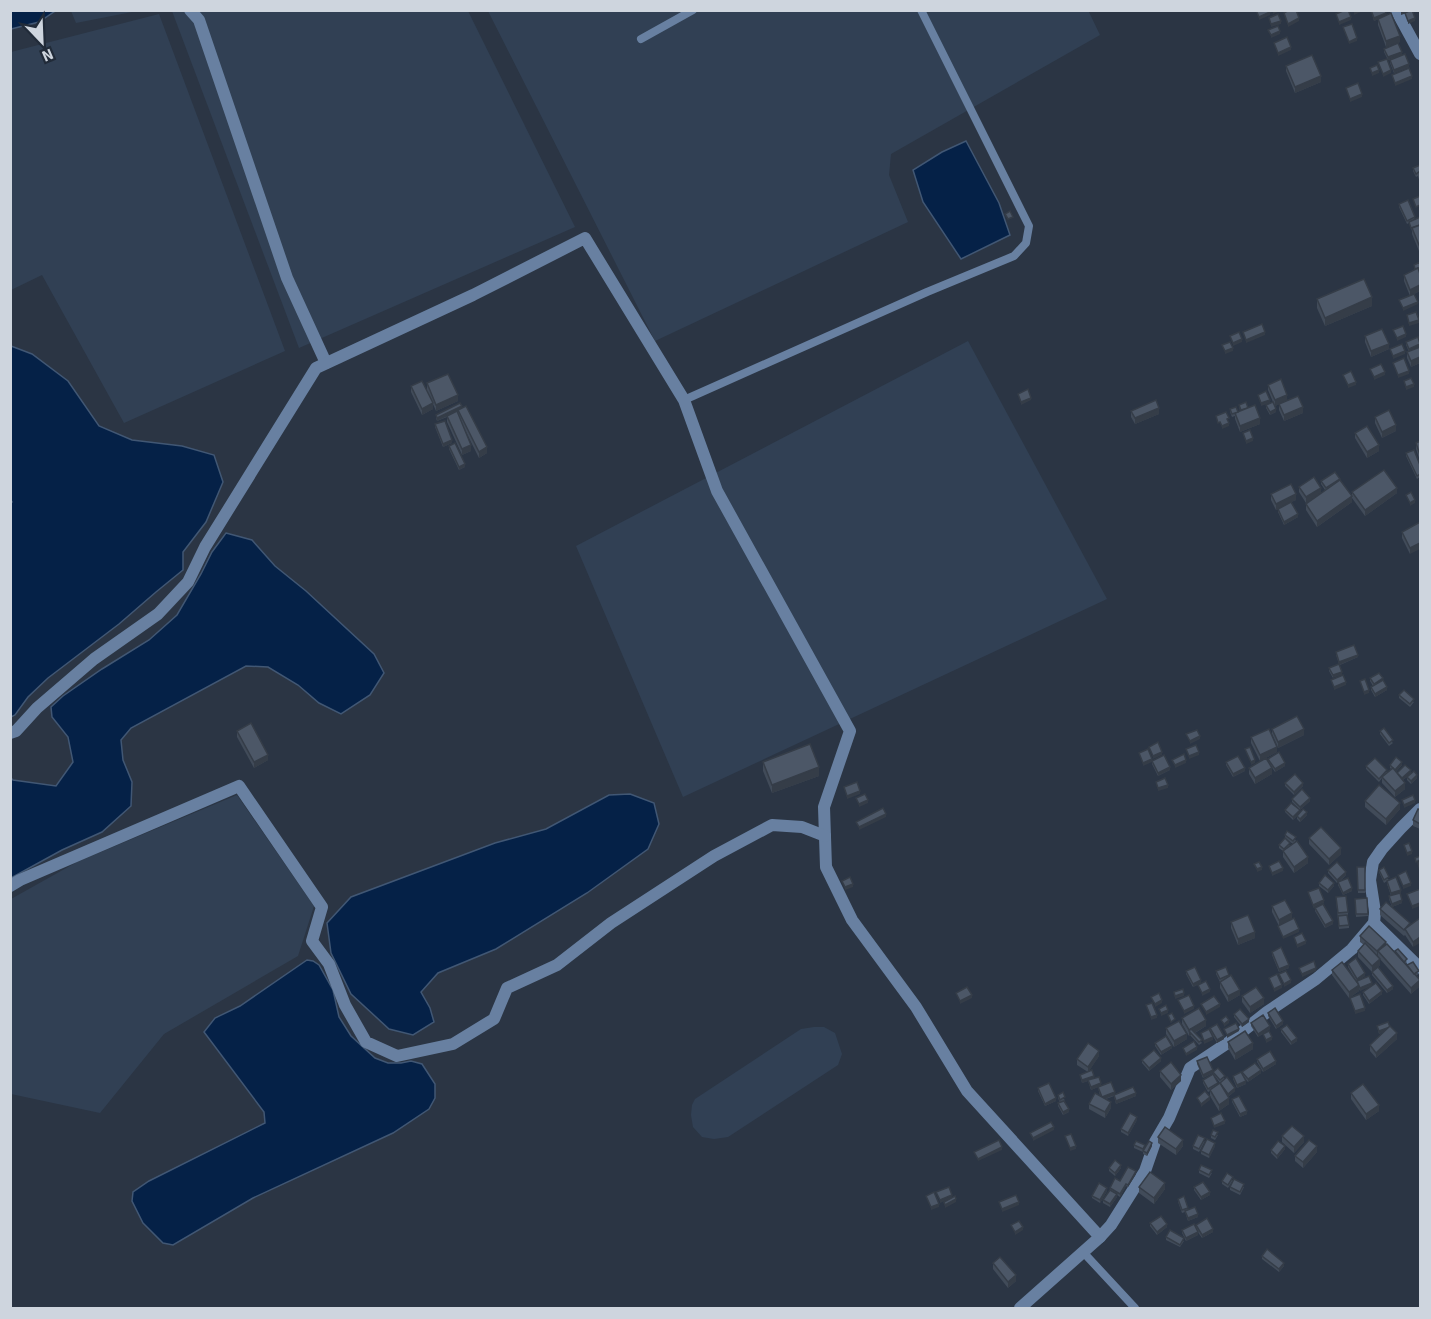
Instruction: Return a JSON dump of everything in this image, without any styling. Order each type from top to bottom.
[{"type":"street","points":[[190,10],[199,20],[287,278],[326,363]]},
{"type":"street","points":[[1396,10],[1420,54]]},
{"type":"street","points":[[10,733],[16,731],[37,708],[93,659],[158,614],[188,582],[205,548],[316,368],[473,295],[585,238],[684,400],[717,491],[850,731],[824,807],[826,867],[852,920],[916,1007],[967,1091],[1100,1236]]},
{"type":"street","points":[[10,886],[239,786],[322,907],[312,941],[329,964],[345,1005],[366,1042],[397,1056],[453,1044],[494,1019],[507,988],[556,965],[620,916],[714,856],[771,825],[802,827],[825,836]]},
{"type":"street","points":[[1020,1308],[1111,1225],[1145,1171],[1155,1142],[1169,1118],[1190,1068],[1316,979],[1352,949],[1374,923],[1375,912],[1370,880],[1373,862],[1382,849],[1420,809]]},
{"type":"street","points":[[1374,923],[1420,968]]},
{"type":"lane","points":[[641,39],[693,10]]},
{"type":"lane","points":[[684,400],[1014,256],[1026,243],[1029,226],[921,10]]},
{"type":"lane","points":[[1083,1252],[1135,1308]]},
{"type":"shaded area","points":[[1088,10],[1100,35],[891,154],[889,175],[908,222],[655,341],[488,11]]},
{"type":"shaded area","points":[[71,11],[137,11],[76,23]]},
{"type":"shaded area","points":[[172,11],[468,11],[575,227],[299,348]]},
{"type":"shaded area","points":[[159,14],[285,351],[124,423],[42,275],[11,290],[11,52]]},
{"type":"shaded area","points":[[968,341],[1107,599],[683,797],[576,546]]},
{"type":"shaded area","points":[[237,795],[314,906],[298,956],[164,1034],[100,1113],[11,1094],[11,899],[77,862]]},
{"type":"shaded area","points":[[824,1027],[835,1033],[842,1054],[838,1065],[728,1137],[714,1139],[702,1137],[693,1127],[691,1115],[695,1099],[801,1029]]},
{"type":"water","points":[[11,10],[55,11],[39,22],[11,29]]},
{"type":"water","points":[[966,141],[999,203],[1010,235],[961,259],[923,202],[913,170],[942,152]]},
{"type":"water","points":[[11,346],[32,354],[68,381],[99,426],[132,440],[182,446],[214,455],[223,482],[206,522],[183,552],[183,570],[119,624],[48,678],[11,717],[10,503],[12,502],[10,498]]},
{"type":"water","points":[[226,533],[252,540],[275,566],[306,591],[374,654],[384,673],[370,695],[341,714],[319,703],[298,685],[268,667],[246,666],[131,728],[121,740],[123,760],[132,782],[131,806],[102,832],[62,850],[11,878],[11,778],[56,786],[73,762],[68,737],[52,717],[51,707],[102,669],[149,640],[177,615],[212,552]]},
{"type":"water","points":[[630,794],[654,803],[659,824],[648,849],[587,893],[496,949],[438,973],[421,992],[430,1008],[434,1022],[413,1035],[389,1029],[351,994],[331,953],[327,923],[351,897],[495,843],[546,829],[609,795]]},
{"type":"water","points":[[307,960],[319,965],[333,990],[339,1017],[351,1036],[375,1058],[388,1063],[411,1061],[422,1064],[435,1084],[435,1098],[429,1109],[393,1133],[253,1198],[173,1245],[163,1243],[143,1223],[132,1201],[133,1192],[149,1181],[265,1123],[264,1112],[204,1032],[215,1018],[240,1006]]},
{"type":"building","points":[[1256,10],[1270,10],[1270,12],[1259,17]]},
{"type":"building","points":[[1296,10],[1299,18],[1288,24],[1284,13]]},
{"type":"building","points":[[1348,10],[1351,17],[1339,22],[1336,14]]},
{"type":"building","points":[[1371,10],[1385,10],[1386,13],[1374,18]]},
{"type":"building","points":[[1412,10],[1415,18],[1408,21],[1405,13]]},
{"type":"building","points":[[1391,13],[1400,36],[1386,41],[1378,19]]},
{"type":"building","points":[[1278,14],[1281,21],[1271,24],[1269,18]]},
{"type":"building","points":[[1352,24],[1357,38],[1349,42],[1343,27]]},
{"type":"building","points":[[1278,26],[1280,31],[1271,35],[1268,30]]},
{"type":"building","points":[[1287,37],[1291,47],[1278,53],[1274,43]]},
{"type":"building","points":[[1398,43],[1402,52],[1388,57],[1384,49]]},
{"type":"building","points":[[1405,54],[1409,64],[1394,70],[1390,60]]},
{"type":"building","points":[[1312,55],[1321,76],[1295,87],[1286,66]]},
{"type":"building","points":[[1387,59],[1391,70],[1383,74],[1378,62]]},
{"type":"building","points":[[1377,65],[1379,70],[1372,73],[1370,68]]},
{"type":"building","points":[[1409,68],[1412,76],[1395,83],[1392,75]]},
{"type":"building","points":[[1358,83],[1362,94],[1350,99],[1346,88]]},
{"type":"building","points":[[1420,165],[1420,171],[1416,174],[1413,168]]},
{"type":"building","points":[[1420,196],[1420,205],[1416,207],[1413,199]]},
{"type":"building","points":[[1408,200],[1415,217],[1407,221],[1399,204]]},
{"type":"building","points":[[1010,211],[1013,217],[1008,219],[1005,214]]},
{"type":"building","points":[[1420,217],[1420,225],[1411,228],[1409,222]]},
{"type":"building","points":[[1420,225],[1420,244],[1419,245],[1412,228]]},
{"type":"building","points":[[1420,262],[1420,270],[1415,269],[1414,265]]},
{"type":"building","points":[[1418,268],[1420,285],[1410,290],[1404,275]]},
{"type":"building","points":[[1364,279],[1372,297],[1325,318],[1317,299]]},
{"type":"building","points":[[1414,294],[1418,302],[1403,308],[1399,300]]},
{"type":"building","points":[[1416,312],[1419,320],[1409,323],[1407,315]]},
{"type":"building","points":[[1262,324],[1265,332],[1246,340],[1243,332]]},
{"type":"building","points":[[1403,326],[1406,334],[1397,338],[1393,330]]},
{"type":"building","points":[[1382,329],[1389,344],[1371,351],[1365,336]]},
{"type":"building","points":[[1239,332],[1242,339],[1233,343],[1230,336]]},
{"type":"building","points":[[1418,337],[1420,344],[1409,349],[1406,342]]},
{"type":"building","points":[[1230,342],[1233,348],[1225,351],[1222,345]]},
{"type":"building","points":[[1402,344],[1405,351],[1393,356],[1390,349]]},
{"type":"building","points":[[1420,347],[1420,357],[1411,361],[1407,352]]},
{"type":"building","points":[[1404,358],[1409,371],[1398,375],[1393,363]]},
{"type":"building","points":[[1381,364],[1385,372],[1374,377],[1370,369]]},
{"type":"building","points":[[1351,371],[1356,382],[1348,385],[1343,375]]},
{"type":"building","points":[[448,374],[458,395],[436,405],[427,383]]},
{"type":"building","points":[[1411,378],[1414,384],[1406,387],[1404,381]]},
{"type":"building","points":[[1281,379],[1287,395],[1275,400],[1268,385]]},
{"type":"building","points":[[422,381],[433,403],[422,409],[411,386]]},
{"type":"building","points":[[1028,389],[1031,398],[1021,402],[1018,394]]},
{"type":"building","points":[[1266,391],[1270,400],[1261,403],[1258,395]]},
{"type":"building","points":[[1298,396],[1303,407],[1284,415],[1279,404]]},
{"type":"building","points":[[1156,400],[1159,408],[1135,418],[1131,411]]},
{"type":"building","points":[[1246,402],[1248,408],[1241,410],[1239,405]]},
{"type":"building","points":[[1273,402],[1276,409],[1270,412],[1266,405]]},
{"type":"building","points":[[460,403],[462,406],[437,418],[436,415]]},
{"type":"building","points":[[1255,405],[1260,418],[1240,426],[1235,413]]},
{"type":"building","points":[[466,406],[487,447],[479,452],[458,410]]},
{"type":"building","points":[[1236,407],[1238,412],[1232,414],[1230,409]]},
{"type":"building","points":[[1389,410],[1396,425],[1382,432],[1375,417]]},
{"type":"building","points":[[457,411],[471,445],[462,449],[447,416]]},
{"type":"building","points":[[1226,412],[1229,423],[1222,426],[1220,422],[1218,423],[1216,416]]},
{"type":"building","points":[[445,421],[452,440],[443,444],[435,424]]},
{"type":"building","points":[[1367,426],[1379,445],[1367,452],[1355,433]]},
{"type":"building","points":[[1250,430],[1253,438],[1246,441],[1243,433]]},
{"type":"building","points":[[1420,441],[1420,455],[1416,443]]},
{"type":"building","points":[[455,443],[465,464],[459,467],[449,446]]},
{"type":"building","points":[[1414,450],[1420,465],[1420,474],[1417,476],[1406,453]]},
{"type":"building","points":[[1384,470],[1397,488],[1365,510],[1352,492]]},
{"type":"building","points":[[1335,472],[1340,479],[1326,488],[1321,481]]},
{"type":"building","points":[[1314,477],[1321,488],[1306,497],[1299,487]]},
{"type":"building","points":[[1340,480],[1352,496],[1317,521],[1306,504]]},
{"type":"building","points":[[1291,484],[1296,494],[1276,504],[1271,494]]},
{"type":"building","points":[[1411,492],[1415,500],[1410,503],[1406,495]]},
{"type":"building","points":[[1291,502],[1298,514],[1284,522],[1278,509]]},
{"type":"building","points":[[1420,522],[1420,543],[1410,548],[1402,532]]},
{"type":"building","points":[[1354,645],[1358,655],[1339,662],[1336,652]]},
{"type":"building","points":[[1339,664],[1342,672],[1333,675],[1329,668]]},
{"type":"building","points":[[1379,673],[1383,678],[1374,684],[1370,678]]},
{"type":"building","points":[[1343,675],[1346,682],[1334,687],[1331,680]]},
{"type":"building","points":[[1365,679],[1369,690],[1364,692],[1360,681]]},
{"type":"building","points":[[1383,680],[1387,687],[1375,694],[1371,687]]},
{"type":"building","points":[[1404,690],[1414,699],[1410,704],[1399,695]]},
{"type":"building","points":[[1297,716],[1304,729],[1278,742],[1272,729]]},
{"type":"building","points":[[251,723],[268,755],[254,762],[237,731]]},
{"type":"building","points":[[1384,728],[1393,740],[1389,743],[1380,731]]},
{"type":"building","points":[[1269,729],[1277,747],[1260,755],[1251,737]]},
{"type":"building","points":[[1197,730],[1200,736],[1190,741],[1186,734]]},
{"type":"building","points":[[1158,742],[1162,752],[1153,756],[1149,747]]},
{"type":"building","points":[[810,744],[819,767],[772,785],[763,762]]},
{"type":"building","points":[[1196,745],[1199,752],[1189,756],[1186,749]]},
{"type":"building","points":[[1250,747],[1255,760],[1251,762],[1245,749]]},
{"type":"building","points":[[1148,749],[1152,759],[1143,763],[1139,753]]},
{"type":"building","points":[[1279,752],[1285,763],[1275,769],[1268,759]]},
{"type":"building","points":[[1184,754],[1186,760],[1175,765],[1172,760]]},
{"type":"building","points":[[1164,755],[1170,767],[1158,773],[1152,761]]},
{"type":"building","points":[[1238,756],[1245,768],[1233,774],[1226,762]]},
{"type":"building","points":[[1396,757],[1402,762],[1395,770],[1390,765]]},
{"type":"building","points":[[1266,758],[1272,768],[1255,778],[1249,768]]},
{"type":"building","points":[[1375,758],[1387,770],[1379,779],[1366,766]]},
{"type":"building","points":[[1405,765],[1411,770],[1402,778],[1397,773]]},
{"type":"building","points":[[1393,768],[1405,783],[1395,791],[1382,777]]},
{"type":"building","points":[[1414,771],[1417,775],[1411,781],[1407,777]]},
{"type":"building","points":[[1295,774],[1303,783],[1294,792],[1285,783]]},
{"type":"building","points":[[1165,778],[1168,785],[1158,788],[1156,782]]},
{"type":"building","points":[[857,782],[860,791],[847,796],[844,787]]},
{"type":"building","points":[[1379,785],[1400,803],[1386,819],[1365,801]]},
{"type":"building","points":[[1302,789],[1310,798],[1300,807],[1292,799]]},
{"type":"building","points":[[865,794],[868,800],[859,804],[856,798]]},
{"type":"building","points":[[1413,795],[1415,800],[1404,805],[1402,800]]},
{"type":"building","points":[[1291,803],[1300,810],[1293,817],[1285,810]]},
{"type":"building","points":[[883,808],[886,814],[859,827],[856,822]]},
{"type":"building","points":[[1303,809],[1307,812],[1300,819],[1297,816]]},
{"type":"building","points":[[1418,809],[1420,810],[1420,824],[1413,820]]},
{"type":"building","points":[[1321,827],[1341,848],[1329,859],[1309,838]]},
{"type":"building","points":[[1287,831],[1296,837],[1293,841],[1285,835]]},
{"type":"building","points":[[1285,838],[1290,843],[1284,849],[1279,845]]},
{"type":"building","points":[[1297,841],[1308,857],[1294,867],[1283,851]]},
{"type":"building","points":[[1409,843],[1412,851],[1407,853],[1404,845]]},
{"type":"building","points":[[1279,861],[1283,868],[1272,873],[1269,866]]},
{"type":"building","points":[[1259,862],[1262,867],[1257,869],[1254,864]]},
{"type":"building","points":[[1337,862],[1346,872],[1337,880],[1328,870]]},
{"type":"building","points":[[1357,867],[1365,867],[1365,890],[1358,890]]},
{"type":"building","points":[[1384,867],[1389,877],[1384,880],[1379,870]]},
{"type":"building","points":[[1406,871],[1411,883],[1403,886],[1398,875]]},
{"type":"building","points":[[1325,875],[1334,883],[1328,890],[1319,883]]},
{"type":"building","points":[[850,877],[853,884],[845,887],[842,881]]},
{"type":"building","points":[[1396,877],[1401,890],[1391,893],[1387,881]]},
{"type":"building","points":[[1348,878],[1352,888],[1343,893],[1338,882]]},
{"type":"building","points":[[1319,888],[1324,900],[1313,905],[1308,892]]},
{"type":"building","points":[[1420,889],[1420,903],[1412,906],[1407,894]]},
{"type":"building","points":[[1400,893],[1402,900],[1392,904],[1389,896]]},
{"type":"building","points":[[1346,896],[1348,912],[1338,913],[1336,897]]},
{"type":"building","points":[[1367,898],[1368,914],[1356,914],[1355,899]]},
{"type":"building","points":[[1285,900],[1292,913],[1279,920],[1272,906]]},
{"type":"building","points":[[1386,902],[1410,923],[1404,930],[1380,909]]},
{"type":"building","points":[[1323,904],[1333,921],[1325,925],[1315,908]]},
{"type":"building","points":[[1248,915],[1255,932],[1238,939],[1231,922]]},
{"type":"building","points":[[1347,915],[1349,925],[1339,926],[1338,916]]},
{"type":"building","points":[[1294,918],[1299,929],[1283,937],[1278,926]]},
{"type":"building","points":[[1420,918],[1420,937],[1413,942],[1405,929]]},
{"type":"building","points":[[1369,926],[1386,942],[1377,951],[1360,936]]},
{"type":"building","points":[[1302,933],[1306,941],[1297,945],[1294,937]]},
{"type":"building","points":[[1365,943],[1380,959],[1372,966],[1358,951]]},
{"type":"building","points":[[1387,944],[1420,980],[1411,988],[1378,951]]},
{"type":"building","points":[[1281,947],[1289,965],[1279,969],[1272,952]]},
{"type":"building","points":[[1398,949],[1407,959],[1404,962],[1395,951]]},
{"type":"building","points":[[1356,958],[1365,973],[1357,979],[1348,964]]},
{"type":"building","points":[[1314,961],[1316,968],[1302,974],[1299,968]]},
{"type":"building","points":[[1342,962],[1359,985],[1349,992],[1332,970]]},
{"type":"building","points":[[1413,962],[1419,971],[1414,974],[1407,965]]},
{"type":"building","points":[[1195,967],[1201,980],[1193,984],[1186,971]]},
{"type":"building","points":[[1226,967],[1229,975],[1220,979],[1216,971]]},
{"type":"building","points":[[1378,967],[1393,986],[1387,990],[1372,972]]},
{"type":"building","points":[[1286,971],[1291,980],[1284,984],[1279,974]]},
{"type":"building","points":[[1277,974],[1282,985],[1274,989],[1269,978]]},
{"type":"building","points":[[1231,975],[1240,990],[1228,996],[1220,982]]},
{"type":"building","points":[[1369,976],[1372,983],[1360,988],[1357,981]]},
{"type":"building","points":[[1206,981],[1210,989],[1202,993],[1198,985]]},
{"type":"building","points":[[1376,983],[1382,991],[1369,1001],[1363,992]]},
{"type":"building","points":[[967,987],[972,995],[960,1001],[956,993]]},
{"type":"building","points":[[1256,987],[1264,998],[1250,1007],[1242,996]]},
{"type":"building","points":[[1183,989],[1184,993],[1175,996],[1174,992]]},
{"type":"building","points":[[1159,993],[1162,1000],[1155,1004],[1151,997]]},
{"type":"building","points":[[1360,994],[1365,1008],[1355,1011],[1350,998]]},
{"type":"building","points":[[1189,995],[1194,1006],[1184,1011],[1178,1000]]},
{"type":"building","points":[[1214,996],[1220,1004],[1206,1012],[1201,1004]]},
{"type":"building","points":[[1152,1003],[1157,1015],[1151,1017],[1146,1005]]},
{"type":"building","points":[[1166,1005],[1168,1010],[1161,1013],[1159,1009]]},
{"type":"building","points":[[1199,1008],[1206,1020],[1189,1030],[1182,1018]]},
{"type":"building","points":[[1275,1008],[1283,1021],[1276,1026],[1268,1013]]},
{"type":"building","points":[[1240,1009],[1249,1019],[1242,1024],[1234,1014]]},
{"type":"building","points":[[1172,1013],[1175,1019],[1171,1022],[1168,1015]]},
{"type":"building","points":[[1263,1015],[1270,1026],[1258,1034],[1251,1023]]},
{"type":"building","points":[[1226,1016],[1229,1020],[1224,1024],[1221,1020]]},
{"type":"building","points":[[1179,1021],[1187,1034],[1174,1041],[1166,1028]]},
{"type":"building","points":[[1388,1022],[1390,1027],[1379,1031],[1377,1026]]},
{"type":"building","points":[[1236,1023],[1239,1029],[1227,1035],[1224,1029]]},
{"type":"building","points":[[1217,1024],[1224,1036],[1217,1040],[1210,1028]]},
{"type":"building","points":[[1287,1025],[1297,1038],[1291,1042],[1281,1029]]},
{"type":"building","points":[[1390,1026],[1397,1033],[1376,1053],[1370,1045]]},
{"type":"building","points":[[1191,1029],[1202,1040],[1199,1042],[1189,1031]]},
{"type":"building","points":[[1209,1029],[1213,1037],[1204,1041],[1201,1033]]},
{"type":"building","points":[[1245,1031],[1253,1043],[1235,1054],[1228,1042]]},
{"type":"building","points":[[1269,1031],[1272,1037],[1266,1040],[1263,1034]]},
{"type":"building","points":[[1166,1036],[1172,1046],[1161,1052],[1155,1043]]},
{"type":"building","points":[[1194,1041],[1197,1047],[1186,1054],[1183,1048]]},
{"type":"building","points":[[1088,1043],[1099,1051],[1088,1067],[1077,1059]]},
{"type":"building","points":[[1154,1050],[1161,1058],[1149,1068],[1142,1060]]},
{"type":"building","points":[[1270,1051],[1276,1061],[1263,1069],[1257,1059]]},
{"type":"building","points":[[1207,1057],[1213,1070],[1203,1075],[1197,1061]]},
{"type":"building","points":[[1171,1062],[1181,1075],[1171,1084],[1160,1071]]},
{"type":"building","points":[[1255,1063],[1261,1070],[1248,1079],[1242,1072]]},
{"type":"building","points":[[1218,1068],[1225,1076],[1220,1080],[1213,1072]]},
{"type":"building","points":[[1092,1070],[1094,1076],[1082,1080],[1080,1075]]},
{"type":"building","points":[[1241,1072],[1246,1081],[1237,1085],[1233,1076]]},
{"type":"building","points":[[1213,1074],[1218,1083],[1208,1089],[1203,1080]]},
{"type":"building","points":[[1099,1077],[1101,1083],[1091,1087],[1088,1080]]},
{"type":"building","points":[[1227,1077],[1235,1088],[1228,1094],[1220,1083]]},
{"type":"building","points":[[1111,1082],[1115,1092],[1102,1097],[1098,1087]]},
{"type":"building","points":[[1049,1083],[1056,1098],[1045,1104],[1038,1088]]},
{"type":"building","points":[[1220,1083],[1229,1098],[1219,1105],[1210,1090]]},
{"type":"building","points":[[1363,1084],[1379,1105],[1366,1114],[1351,1093]]},
{"type":"building","points":[[1133,1087],[1136,1093],[1116,1101],[1114,1095]]},
{"type":"building","points":[[1205,1091],[1210,1097],[1201,1104],[1197,1098]]},
{"type":"building","points":[[1063,1092],[1065,1097],[1060,1100],[1058,1095]]},
{"type":"building","points":[[1095,1093],[1111,1102],[1105,1112],[1089,1104]]},
{"type":"building","points":[[1239,1096],[1247,1111],[1240,1114],[1232,1099]]},
{"type":"building","points":[[1064,1101],[1069,1109],[1063,1112],[1058,1103]]},
{"type":"building","points":[[1130,1113],[1137,1117],[1128,1133],[1121,1129]]},
{"type":"building","points":[[1221,1113],[1225,1121],[1214,1126],[1211,1118]]},
{"type":"building","points":[[1051,1122],[1054,1127],[1033,1138],[1030,1133]]},
{"type":"building","points":[[1292,1126],[1304,1136],[1294,1147],[1282,1136]]},
{"type":"building","points":[[1165,1127],[1183,1140],[1176,1149],[1158,1137]]},
{"type":"building","points":[[1213,1130],[1218,1132],[1215,1137],[1211,1135]]},
{"type":"building","points":[[1071,1134],[1076,1146],[1070,1148],[1065,1136]]},
{"type":"building","points":[[1198,1135],[1205,1138],[1199,1149],[1193,1146]]},
{"type":"building","points":[[1207,1139],[1215,1143],[1209,1155],[1201,1151]]},
{"type":"building","points":[[999,1140],[1002,1147],[978,1159],[974,1152]]},
{"type":"building","points":[[1309,1140],[1317,1146],[1303,1162],[1295,1156]]},
{"type":"building","points":[[1136,1141],[1145,1145],[1143,1149],[1134,1145]]},
{"type":"building","points":[[1149,1141],[1152,1143],[1147,1153],[1143,1151]]},
{"type":"building","points":[[1278,1141],[1285,1146],[1277,1156],[1271,1150]]},
{"type":"building","points":[[1115,1160],[1121,1165],[1115,1173],[1109,1168]]},
{"type":"building","points":[[1201,1165],[1212,1170],[1209,1175],[1199,1170]]},
{"type":"building","points":[[1128,1167],[1136,1171],[1120,1194],[1110,1188],[1115,1178],[1120,1181]]},
{"type":"building","points":[[1150,1172],[1165,1183],[1154,1198],[1139,1187]]},
{"type":"building","points":[[1227,1173],[1233,1177],[1228,1185],[1222,1181]]},
{"type":"building","points":[[1234,1179],[1244,1184],[1240,1192],[1230,1187]]},
{"type":"building","points":[[1203,1182],[1210,1192],[1201,1197],[1194,1187]]},
{"type":"building","points":[[1099,1183],[1107,1188],[1100,1200],[1092,1196]]},
{"type":"building","points":[[949,1187],[952,1195],[940,1200],[936,1192]]},
{"type":"building","points":[[1110,1190],[1117,1194],[1110,1204],[1103,1200]]},
{"type":"building","points":[[934,1192],[939,1204],[931,1207],[926,1196]]},
{"type":"building","points":[[1016,1195],[1019,1202],[1002,1209],[999,1202]]},
{"type":"building","points":[[955,1196],[956,1199],[945,1205],[944,1202]]},
{"type":"building","points":[[1184,1196],[1188,1208],[1182,1210],[1178,1199]]},
{"type":"building","points":[[1195,1207],[1198,1214],[1188,1218],[1185,1211]]},
{"type":"building","points":[[1161,1216],[1167,1224],[1157,1232],[1150,1223]]},
{"type":"building","points":[[1207,1218],[1213,1229],[1202,1235],[1196,1225]]},
{"type":"building","points":[[1019,1221],[1023,1227],[1015,1232],[1011,1225]]},
{"type":"building","points":[[1194,1224],[1198,1232],[1186,1238],[1182,1230]]},
{"type":"building","points":[[1170,1230],[1184,1238],[1180,1245],[1166,1237]]},
{"type":"building","points":[[1267,1249],[1284,1263],[1279,1269],[1262,1256]]},
{"type":"building","points":[[1000,1257],[1016,1275],[1008,1282],[993,1263]]}]
